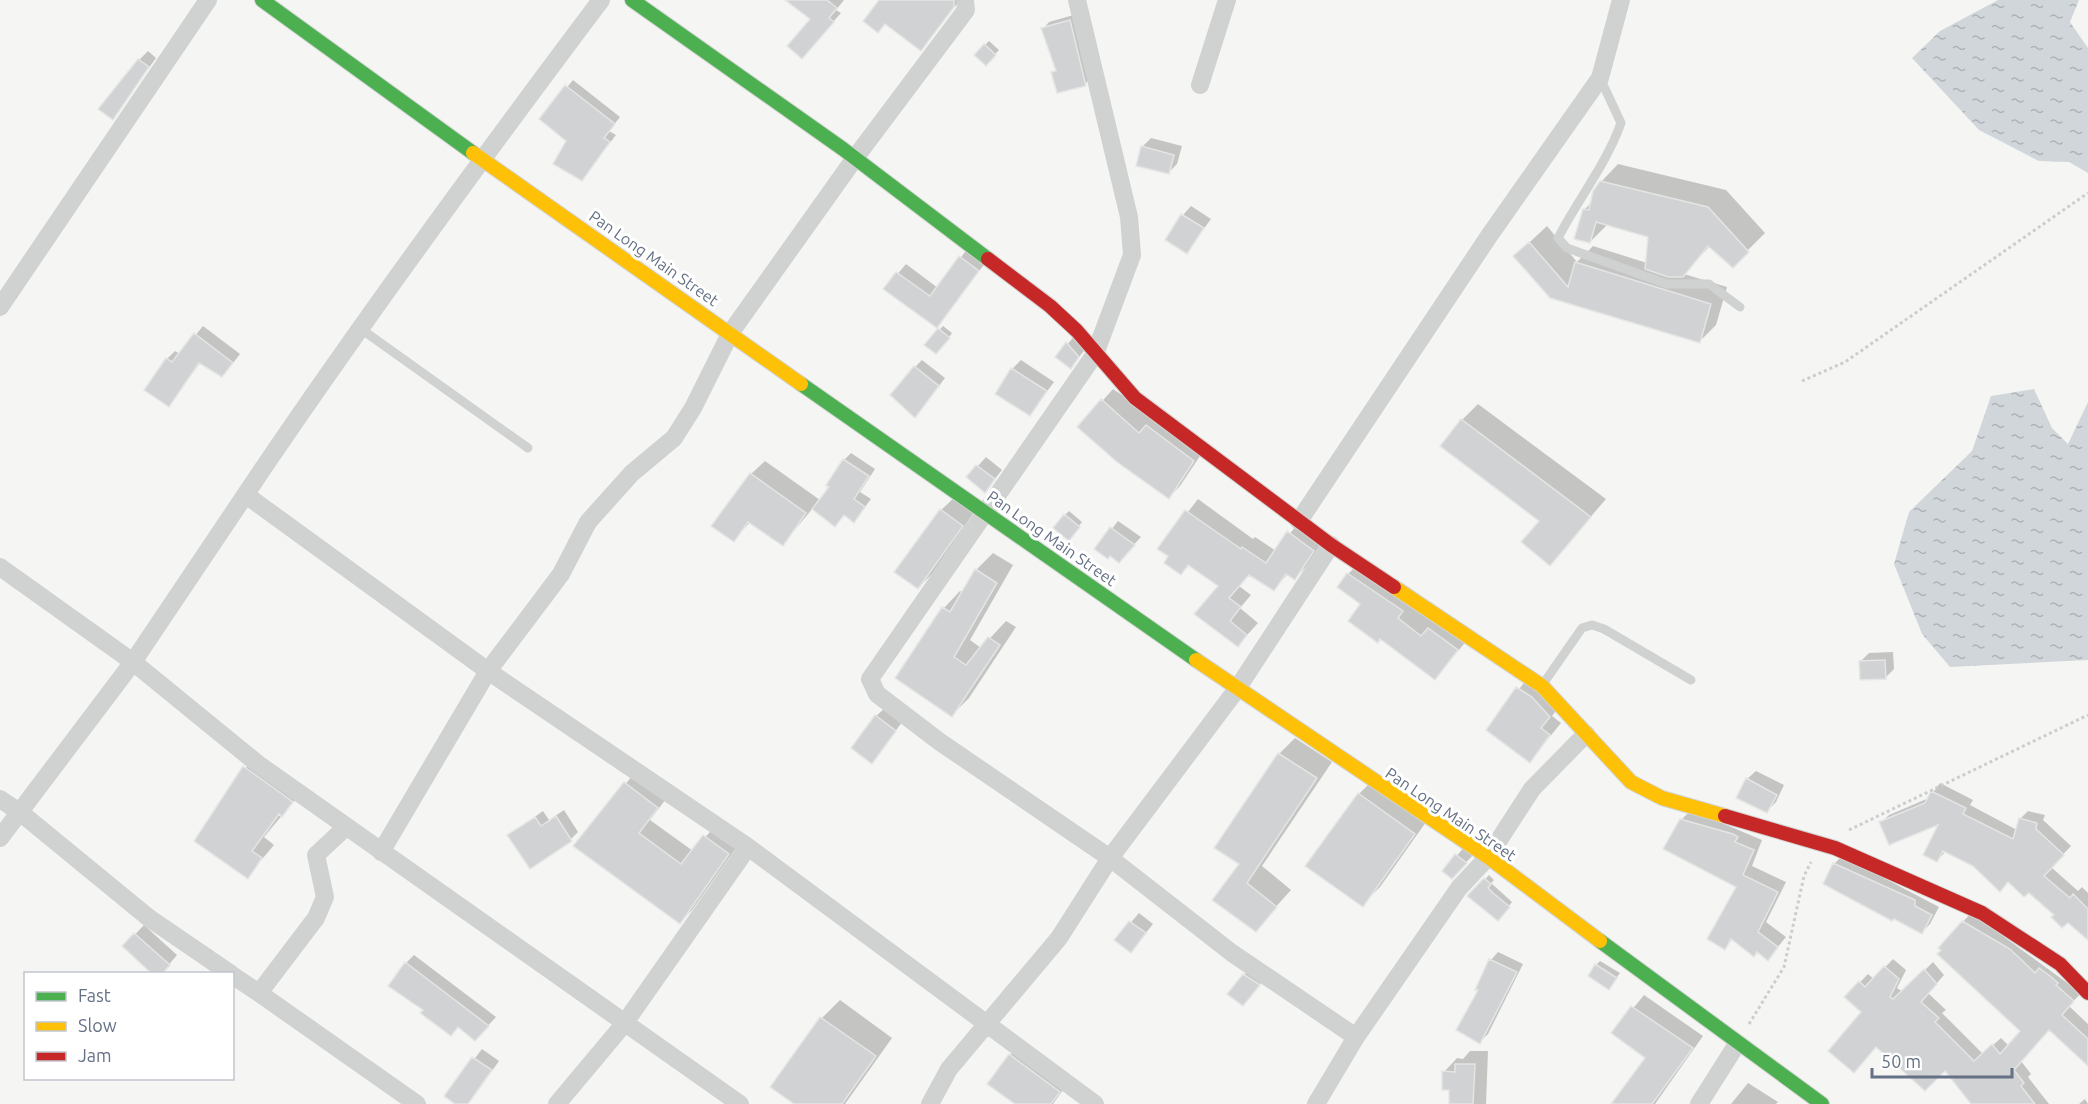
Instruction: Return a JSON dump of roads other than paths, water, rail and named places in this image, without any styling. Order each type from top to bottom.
[{"type":"street","points":[[0,308],[208,0]]},
{"type":"street","name":"Pan Long Main Street","points":[[262,0],[481,159],[731,332],[1237,689],[1488,857],[1737,1044],[1822,1104]]},
{"type":"street","points":[[0,838],[133,662],[246,495],[481,159],[601,0]]},
{"type":"street","points":[[632,0],[855,158],[1050,306],[1077,331],[1135,398],[1331,545],[1542,686],[1631,782],[1662,798],[1835,848],[1982,913],[2060,964],[2088,993]]},
{"type":"street","points":[[381,852],[488,671],[561,574],[588,522],[632,473],[674,438],[693,408],[731,332],[855,158],[966,10],[966,0]]},
{"type":"street","points":[[1077,0],[1129,217],[1132,255],[1095,354],[870,679],[877,694],[1110,858],[1232,953],[1356,1037]]},
{"type":"street","points":[[1200,85],[1227,0]]},
{"type":"street","points":[[1299,521],[1488,236],[1600,78],[1621,0]]},
{"type":"street","points":[[246,495],[488,671],[748,847],[1095,1104]]},
{"type":"street","points":[[930,1104],[949,1069],[1059,938],[1110,858],[1237,689],[1331,545]]},
{"type":"street","points":[[0,567],[133,662],[258,764],[740,1104]]},
{"type":"street","points":[[1316,1104],[1356,1037],[1459,888],[1488,857],[1532,789],[1586,734]]},
{"type":"street","points":[[0,799],[21,813],[149,918],[229,972]]},
{"type":"street","points":[[259,993],[316,918],[325,897],[316,855],[346,827]]},
{"type":"street","points":[[557,1104],[624,1024],[748,847]]},
{"type":"street","points":[[234,975],[417,1104]]},
{"type":"street","points":[[1699,1104],[1737,1044]]},
{"type":"lane","points":[[1600,78],[1621,123],[1611,151],[1574,206],[1558,238],[1567,248],[1667,284],[1709,284],[1740,307]]},
{"type":"lane","points":[[361,329],[528,448]]},
{"type":"lane","points":[[1542,686],[1582,628],[1592,624],[1691,680]]},
{"type":"water","points":[[1998,0],[2079,0],[2070,22],[2088,48],[2088,173],[2069,162],[2039,161],[1979,130],[1912,58],[1940,31]]},
{"type":"water","points":[[2034,389],[2052,428],[2068,444],[2088,402],[2088,660],[1950,667],[1922,634],[1894,564],[1909,512],[1972,451],[1991,396]]}]
